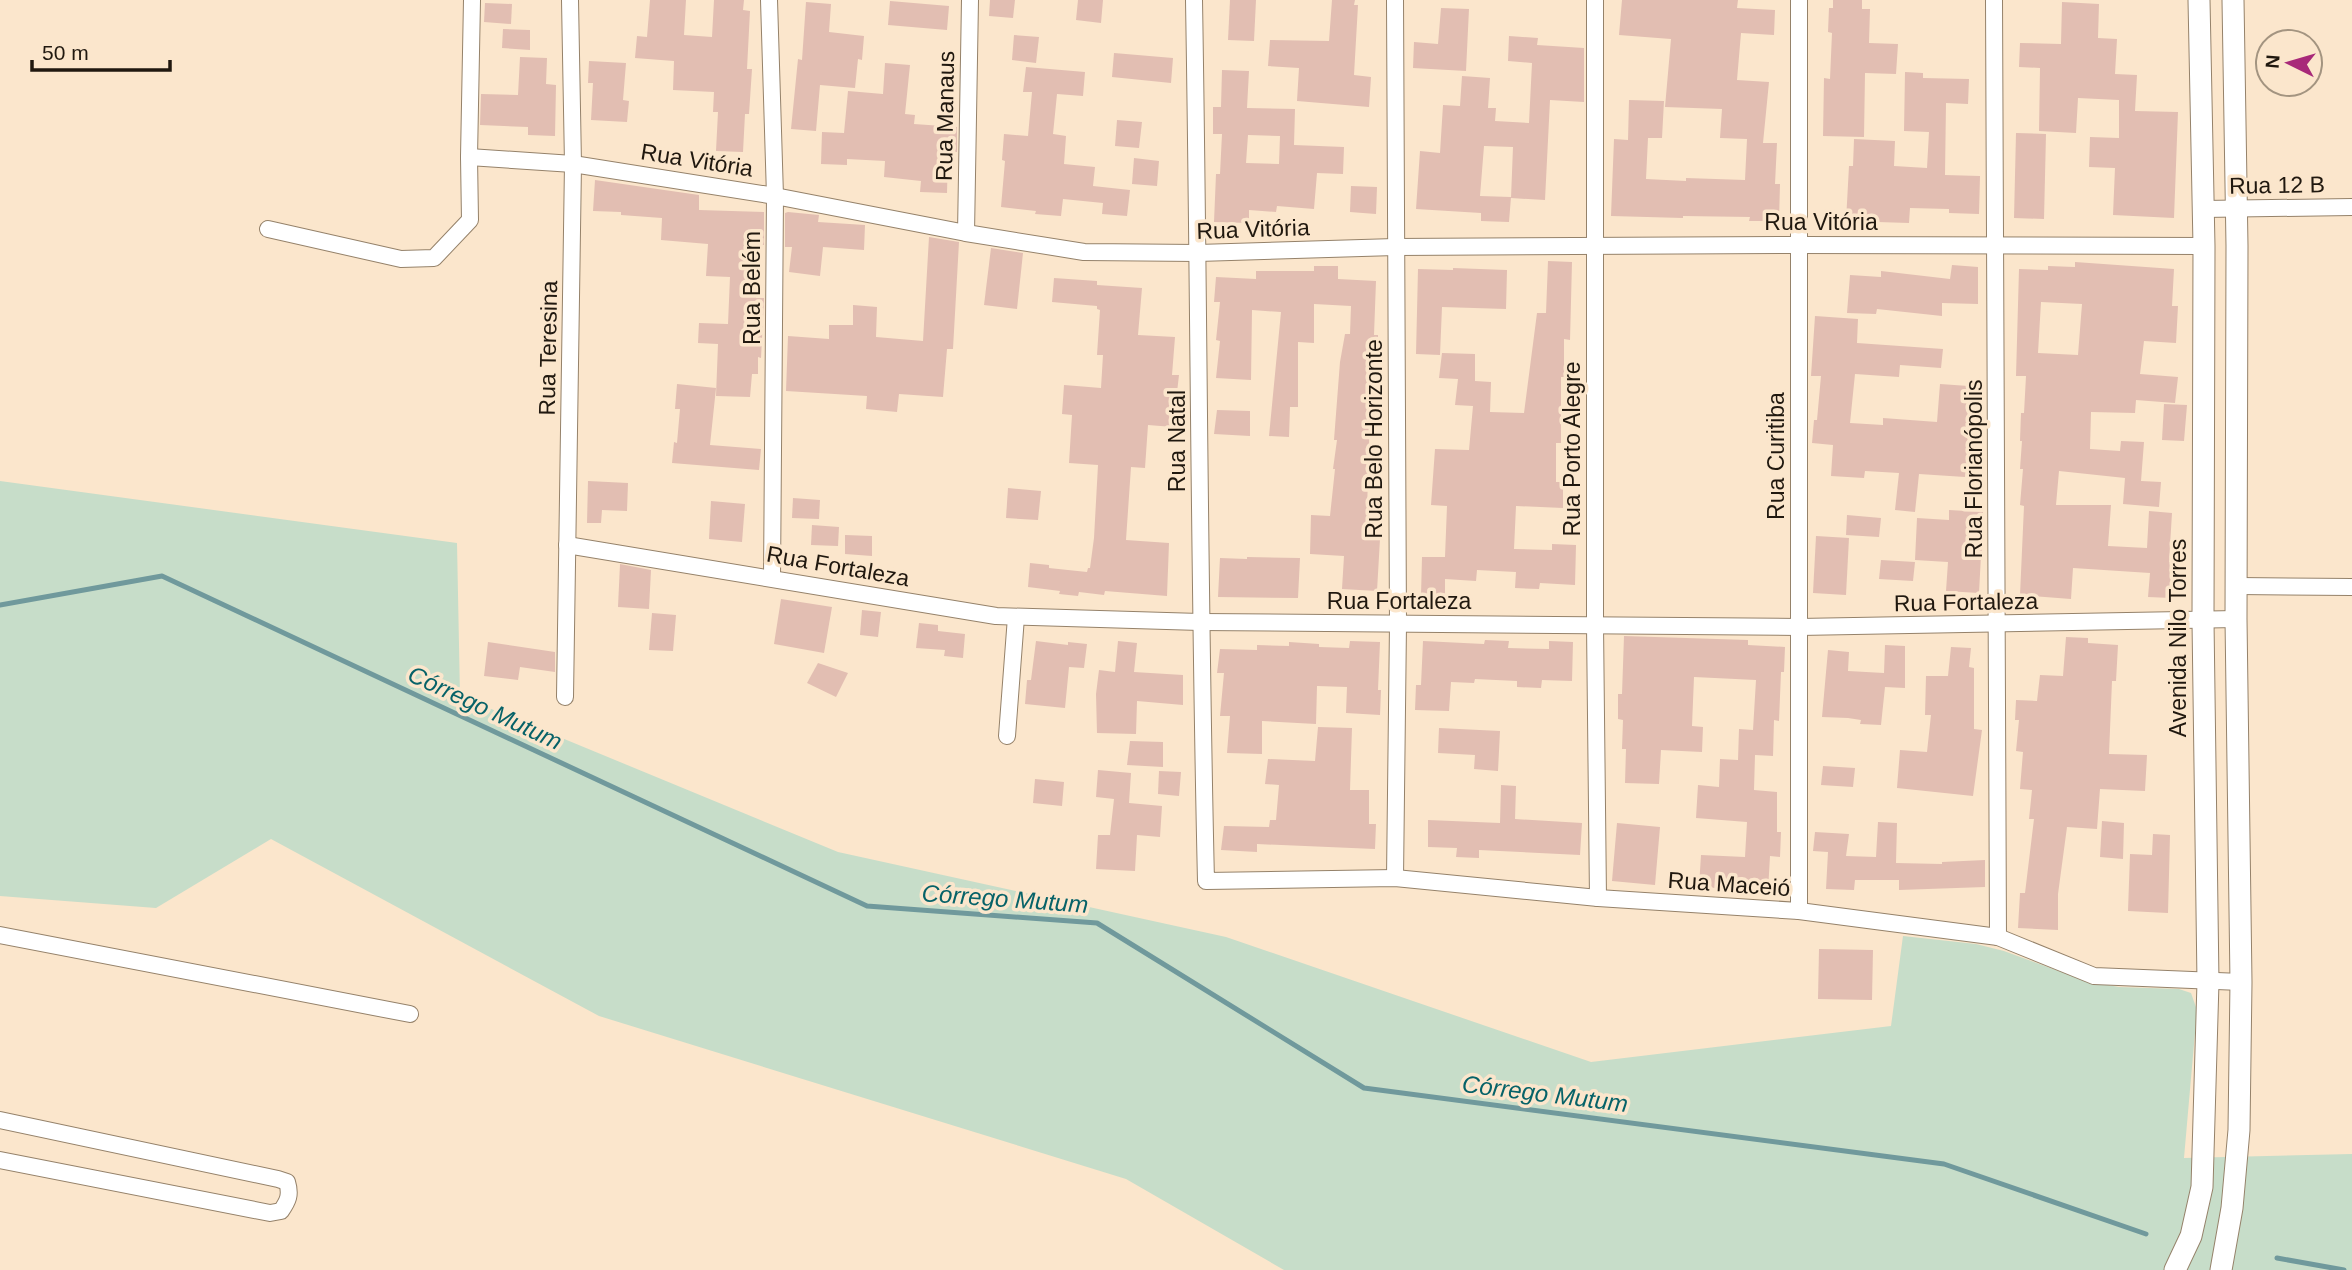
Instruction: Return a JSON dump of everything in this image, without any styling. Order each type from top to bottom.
[{"type":"main road","name":"Avenida Nilo Torres","points":[[2175,1270],[2191,1236],[2202,1187],[2208,982],[2203,621],[2204,246],[2199,0]]},
{"type":"main road","points":[[2221,1270],[2232,1208],[2237,1153],[2241,982],[2233,0]]},
{"type":"main road","points":[[2199,28],[2234,22]]},
{"type":"main road","points":[[2201,138],[2235,141]]},
{"type":"street","points":[[268,229],[401,259],[434,258],[470,220],[472,0]]},
{"type":"street","name":"Rua Teresina","points":[[565,697],[573,164],[570,0]]},
{"type":"street","name":"Rua Belém","points":[[769,0],[775,196],[772,577]]},
{"type":"street","name":"Rua Manaus","points":[[966,233],[970,0]]},
{"type":"street","name":"Rua Natal","points":[[1194,0],[1200,622],[1206,881]]},
{"type":"street","name":"Rua Belo Horizonte","points":[[1395,0],[1398,624],[1395,878]]},
{"type":"street","name":"Rua Porto Alegre","points":[[1595,0],[1598,898]]},
{"type":"street","name":"Rua Curitiba","points":[[1799,0],[1800,911]]},
{"type":"street","name":"Rua Florianópolis","points":[[1994,0],[1998,937]]},
{"type":"street","name":"Rua Vitória","points":[[469,157],[573,164],[775,196],[966,233],[1084,252],[1198,253],[1395,247],[1997,244],[2204,246]]},
{"type":"street","name":"Rua 12 B","points":[[2203,209],[2352,207]]},
{"type":"street","name":"Rua Fortaleza","points":[[567,545],[996,616],[1016,617],[1200,622],[1799,627],[2236,619]]},
{"type":"street","points":[[2238,586],[2352,587]]},
{"type":"street","points":[[1007,736],[1016,617]]},
{"type":"street","name":"Rua Maceió","points":[[1206,881],[1395,878],[1598,898],[1800,911],[1998,937],[2094,976],[2241,982]]},
{"type":"street","points":[[0,935],[410,1014]]},
{"type":"street","points":[[0,1121],[278,1179],[287,1182],[290,1192],[281,1211],[270,1213],[0,1160]]},
{"type":"green space","points":[[0,481],[457,543],[460,696],[838,852],[1226,937],[1591,1062],[1891,1026],[1903,936],[1976,944],[2004,951],[2086,981],[2119,987],[2179,989],[2191,993],[2197,1010],[2184,1158],[2352,1154],[2352,1270],[1284,1270],[1126,1179],[599,1016],[271,839],[156,908],[0,896]]},
{"type":"building","points":[[650,0],[686,0],[684,35],[712,37],[714,0],[744,0],[743,10],[750,11],[747,69],[752,69],[749,114],[745,114],[743,152],[716,151],[718,112],[713,112],[714,92],[673,90],[674,61],[635,58],[637,36],[647,37]]},
{"type":"building","points":[[990,0],[1015,0],[1013,18],[989,16]]},
{"type":"building","points":[[1078,0],[1103,0],[1101,23],[1076,20]]},
{"type":"building","points":[[1230,0],[1256,0],[1254,41],[1228,40]]},
{"type":"building","points":[[1332,0],[1355,0],[1354,5],[1358,5],[1354,75],[1371,77],[1369,107],[1297,101],[1299,68],[1268,66],[1270,40],[1329,41]]},
{"type":"building","points":[[1622,0],[1738,0],[1737,8],[1775,10],[1774,35],[1741,33],[1737,80],[1769,82],[1763,143],[1777,143],[1775,184],[1780,184],[1779,221],[1749,221],[1750,217],[1611,216],[1614,139],[1628,140],[1629,100],[1664,101],[1662,138],[1648,138],[1646,179],[1745,180],[1747,139],[1720,138],[1722,109],[1665,107],[1671,39],[1619,35]]},
{"type":"building","points":[[1833,0],[1862,0],[1862,9],[1870,9],[1869,43],[1898,44],[1896,74],[1865,73],[1864,137],[1823,136],[1824,78],[1830,79],[1832,33],[1828,32],[1829,8],[1833,8]]},
{"type":"building","points":[[890,1],[949,6],[947,30],[888,25]]},
{"type":"building","points":[[806,2],[831,4],[829,32],[864,36],[862,60],[858,59],[855,88],[820,85],[816,131],[791,129],[798,59],[802,60]]},
{"type":"building","points":[[2062,2],[2099,4],[2098,38],[2117,39],[2115,74],[2137,75],[2135,111],[2178,112],[2174,218],[2113,215],[2115,168],[2089,167],[2090,137],[2119,138],[2119,100],[2078,98],[2076,133],[2039,131],[2040,68],[2019,67],[2020,43],[2061,44]]},
{"type":"building","points":[[485,3],[512,4],[511,24],[484,22]]},
{"type":"building","points":[[1441,8],[1469,9],[1466,71],[1413,68],[1414,42],[1438,44]]},
{"type":"building","points":[[503,29],[530,30],[530,50],[502,48]]},
{"type":"building","points":[[1014,35],[1039,37],[1036,63],[1012,60]]},
{"type":"building","points":[[1509,36],[1538,38],[1537,45],[1584,48],[1584,102],[1550,100],[1545,200],[1511,198],[1513,147],[1484,146],[1480,196],[1511,197],[1509,222],[1481,221],[1481,213],[1416,209],[1420,151],[1440,153],[1443,105],[1460,106],[1462,76],[1490,78],[1488,108],[1496,108],[1495,121],[1529,123],[1532,63],[1508,61]]},
{"type":"building","points":[[1114,53],[1173,58],[1171,83],[1112,77]]},
{"type":"building","points":[[520,57],[547,58],[546,84],[556,85],[555,136],[528,135],[528,127],[480,125],[481,94],[518,95]]},
{"type":"building","points":[[589,61],[626,63],[623,100],[629,101],[627,122],[591,120],[593,83],[588,83]]},
{"type":"building","points":[[885,63],[910,65],[905,114],[915,115],[914,124],[957,127],[957,152],[948,152],[947,193],[920,192],[921,181],[884,177],[885,161],[847,159],[847,165],[821,164],[822,132],[844,133],[848,91],[883,94]]},
{"type":"building","points":[[1026,67],[1085,72],[1083,96],[1057,94],[1053,134],[1066,136],[1064,164],[1095,167],[1093,186],[1130,190],[1127,216],[1102,214],[1103,203],[1063,199],[1061,216],[1001,207],[1005,161],[1002,160],[1004,134],[1028,136],[1032,92],[1023,92]]},
{"type":"building","points":[[1222,70],[1249,71],[1247,108],[1295,109],[1294,145],[1344,147],[1343,174],[1317,173],[1314,209],[1277,206],[1276,212],[1249,210],[1249,223],[1214,222],[1216,174],[1220,174],[1222,134],[1213,134],[1213,107],[1221,107]],"holes":[[[1248,135],[1280,136],[1279,164],[1246,163]]]},
{"type":"building","points":[[1905,72],[1923,73],[1923,78],[1969,79],[1968,104],[1946,103],[1945,175],[1980,176],[1979,214],[1949,213],[1949,209],[1910,208],[1909,223],[1846,221],[1849,166],[1853,166],[1854,139],[1895,141],[1894,166],[1927,168],[1929,132],[1904,131]]},
{"type":"building","points":[[1117,120],[1142,122],[1139,148],[1115,146]]},
{"type":"building","points":[[2016,133],[2046,134],[2044,219],[2014,218]]},
{"type":"building","points":[[1134,158],[1159,161],[1157,186],[1132,184]]},
{"type":"building","points":[[595,180],[699,195],[699,210],[764,212],[764,245],[758,244],[756,298],[764,298],[761,358],[758,357],[758,374],[752,374],[750,397],[716,396],[718,344],[698,343],[699,323],[728,324],[730,277],[706,276],[708,244],[661,240],[662,218],[593,211]]},
{"type":"building","points":[[1351,186],[1377,187],[1376,214],[1350,212]]},
{"type":"building","points":[[785,213],[819,215],[818,222],[865,225],[864,250],[823,247],[820,276],[789,272],[792,247],[785,247]]},
{"type":"building","points":[[929,237],[959,242],[953,349],[947,349],[943,397],[899,394],[897,412],[866,409],[867,396],[786,391],[788,336],[829,339],[829,325],[853,325],[853,305],[877,307],[876,337],[923,341]]},
{"type":"building","points":[[991,248],[1023,253],[1017,309],[984,305]]},
{"type":"building","points":[[1548,261],[1572,262],[1570,340],[1564,339],[1564,377],[1561,377],[1561,443],[1556,443],[1556,482],[1563,482],[1563,508],[1516,506],[1514,549],[1552,550],[1552,544],[1576,545],[1575,585],[1540,583],[1539,589],[1515,588],[1516,572],[1477,570],[1476,581],[1445,579],[1445,597],[1421,596],[1422,557],[1445,557],[1447,506],[1431,505],[1435,449],[1469,450],[1473,406],[1455,405],[1458,379],[1439,378],[1442,353],[1475,354],[1475,381],[1491,382],[1490,412],[1524,413],[1537,313],[1546,313]]},
{"type":"building","points":[[2075,262],[2174,269],[2172,306],[2178,306],[2176,343],[2144,341],[2140,374],[2178,377],[2175,403],[2136,400],[2135,413],[2091,412],[2090,449],[2120,451],[2121,441],[2144,442],[2141,481],[2161,482],[2159,507],[2123,504],[2125,478],[2059,471],[2056,505],[2111,505],[2108,546],[2147,548],[2149,511],[2172,513],[2169,562],[2173,562],[2171,598],[2148,597],[2150,573],[2073,568],[2071,599],[2020,595],[2024,506],[2020,505],[2023,469],[2020,469],[2020,441],[2026,376],[2016,376],[2019,269],[2075,267]],"holes":[[[2041,302],[2082,304],[2078,355],[2038,353]]]},
{"type":"building","points":[[1952,265],[1978,267],[1978,304],[1942,303],[1942,316],[1877,309],[1876,314],[1847,313],[1850,275],[1881,277],[1881,271],[1950,279]]},
{"type":"building","points":[[1314,266],[1338,266],[1338,279],[1376,281],[1374,335],[1378,335],[1378,361],[1375,360],[1370,412],[1367,510],[1377,511],[1376,538],[1380,539],[1377,591],[1342,589],[1344,556],[1310,554],[1311,515],[1330,516],[1340,362],[1345,334],[1350,334],[1351,306],[1314,304],[1314,343],[1298,342],[1298,407],[1290,407],[1289,437],[1269,436],[1281,312],[1252,310],[1251,380],[1216,378],[1220,302],[1214,302],[1216,277],[1256,279],[1256,271],[1314,271]]},
{"type":"building","points":[[1418,269],[1507,270],[1506,309],[1442,307],[1440,355],[1416,354]]},
{"type":"building","points":[[1054,278],[1097,281],[1097,285],[1142,288],[1138,335],[1175,337],[1172,375],[1179,375],[1173,427],[1148,425],[1145,468],[1131,467],[1126,540],[1169,543],[1167,596],[1105,591],[1104,595],[1079,592],[1078,596],[1028,587],[1030,563],[1087,572],[1090,568],[1094,538],[1098,465],[1069,463],[1072,415],[1062,414],[1064,385],[1101,388],[1103,355],[1097,355],[1100,310],[1097,306],[1052,302]]},
{"type":"building","points":[[1815,316],[1858,319],[1857,343],[1943,349],[1941,368],[1900,365],[1899,377],[1855,374],[1850,423],[1883,425],[1883,418],[1937,422],[1940,384],[1983,387],[1979,446],[1969,446],[1965,477],[1919,474],[1915,512],[1895,510],[1899,473],[1865,471],[1864,478],[1831,476],[1833,445],[1812,443],[1821,376],[1811,376]]},
{"type":"building","points":[[677,384],[716,388],[710,445],[761,449],[759,470],[672,463],[680,409],[675,409]]},
{"type":"building","points":[[2164,404],[2187,405],[2184,441],[2162,440]]},
{"type":"building","points":[[1217,410],[1250,411],[1250,436],[1214,434]]},
{"type":"building","points":[[588,481],[628,483],[627,511],[602,510],[601,523],[587,523]]},
{"type":"building","points":[[1008,488],[1041,491],[1038,520],[1006,518]]},
{"type":"building","points":[[793,498],[820,500],[819,519],[792,518]]},
{"type":"building","points":[[711,501],[745,504],[742,542],[709,539]]},
{"type":"building","points":[[1949,510],[1983,512],[1980,535],[1984,536],[1979,593],[1946,591],[1948,562],[1915,560],[1917,518],[1949,520]]},
{"type":"building","points":[[1847,515],[1881,518],[1879,537],[1846,535]]},
{"type":"building","points":[[812,525],[839,527],[838,546],[811,545]]},
{"type":"building","points":[[845,535],[872,536],[872,556],[845,554]]},
{"type":"building","points":[[1816,536],[1849,538],[1846,595],[1813,593]]},
{"type":"building","points":[[1220,558],[1300,558],[1298,598],[1218,597]]},
{"type":"building","points":[[1881,560],[1915,562],[1913,581],[1879,579]]},
{"type":"building","points":[[620,564],[651,570],[649,609],[618,607]]},
{"type":"building","points":[[781,599],[832,607],[824,653],[774,644]]},
{"type":"building","points":[[862,610],[881,612],[878,637],[860,635]]},
{"type":"building","points":[[652,613],[676,615],[673,651],[649,650]]},
{"type":"building","points":[[919,623],[938,625],[938,631],[965,634],[963,658],[944,656],[945,650],[916,648]]},
{"type":"building","points":[[1624,636],[1748,640],[1748,645],[1785,647],[1779,721],[1774,720],[1773,756],[1755,755],[1754,790],[1777,792],[1777,832],[1781,832],[1780,857],[1770,856],[1768,891],[1699,887],[1701,855],[1745,857],[1747,822],[1696,818],[1698,785],[1719,787],[1720,759],[1738,760],[1739,729],[1753,730],[1756,680],[1694,677],[1692,726],[1703,727],[1702,752],[1661,750],[1659,784],[1625,783],[1623,720],[1618,719],[1618,694],[1622,694]]},
{"type":"building","points":[[2066,637],[2088,638],[2088,643],[2118,645],[2116,681],[2112,681],[2109,754],[2147,755],[2145,791],[2100,789],[2097,829],[2067,827],[2058,894],[2058,930],[2018,928],[2020,893],[2025,893],[2034,819],[2029,819],[2032,790],[2020,789],[2023,752],[2016,751],[2019,720],[2015,720],[2016,700],[2037,701],[2040,675],[2063,676]]},
{"type":"building","points":[[1485,640],[1509,641],[1508,648],[1549,649],[1549,641],[1573,642],[1572,681],[1542,680],[1541,688],[1517,687],[1517,681],[1475,679],[1474,683],[1451,682],[1449,711],[1415,710],[1416,685],[1421,685],[1423,641],[1484,644]]},
{"type":"building","points":[[1036,641],[1068,645],[1068,642],[1087,644],[1084,668],[1069,667],[1065,708],[1025,704],[1027,680],[1031,680]]},
{"type":"building","points":[[1118,641],[1137,643],[1134,672],[1183,675],[1183,705],[1137,701],[1136,734],[1097,733],[1096,694],[1099,670],[1115,672]]},
{"type":"building","points":[[1350,641],[1380,642],[1380,715],[1346,713],[1347,687],[1317,686],[1316,724],[1262,721],[1262,754],[1227,753],[1230,716],[1220,716],[1224,673],[1217,673],[1220,649],[1257,650],[1257,645],[1289,646],[1289,642],[1349,648]]},
{"type":"building","points":[[488,642],[555,652],[555,672],[520,667],[518,680],[484,676]]},
{"type":"building","points":[[1885,645],[1905,646],[1905,688],[1885,687],[1881,725],[1860,724],[1861,720],[1848,718],[1822,717],[1828,650],[1849,652],[1848,671],[1884,673]]},
{"type":"building","points":[[1951,647],[1971,648],[1969,667],[1974,668],[1974,729],[1982,730],[1973,796],[1897,788],[1900,750],[1927,752],[1931,715],[1925,715],[1926,676],[1948,676]]},
{"type":"building","points":[[818,663],[848,673],[836,697],[807,683]]},
{"type":"building","points":[[1318,727],[1352,728],[1350,790],[1369,790],[1369,824],[1376,824],[1375,849],[1257,844],[1257,852],[1221,850],[1224,826],[1269,827],[1270,820],[1276,820],[1279,785],[1265,784],[1268,759],[1315,761]]},
{"type":"building","points":[[1439,728],[1500,731],[1498,771],[1474,769],[1475,755],[1438,753]]},
{"type":"building","points":[[1130,741],[1163,742],[1163,767],[1127,765]]},
{"type":"building","points":[[1823,766],[1855,768],[1853,787],[1821,785]]},
{"type":"building","points":[[1098,770],[1131,773],[1129,803],[1162,806],[1160,837],[1137,835],[1135,871],[1096,869],[1098,835],[1110,835],[1114,799],[1096,797]]},
{"type":"building","points":[[1159,771],[1181,772],[1179,796],[1158,794]]},
{"type":"building","points":[[1035,779],[1064,782],[1062,806],[1033,803]]},
{"type":"building","points":[[1501,785],[1516,786],[1515,819],[1582,823],[1580,855],[1479,850],[1479,858],[1456,857],[1457,848],[1428,847],[1428,820],[1500,823]]},
{"type":"building","points":[[2102,821],[2124,823],[2123,859],[2100,857]]},
{"type":"building","points":[[1878,822],[1897,823],[1896,863],[1942,864],[1985,860],[1985,887],[1899,890],[1899,880],[1855,880],[1854,890],[1826,889],[1828,852],[1813,851],[1815,832],[1849,834],[1846,856],[1876,857]]},
{"type":"building","points":[[1617,823],[1660,827],[1655,885],[1612,881]]},
{"type":"building","points":[[2153,834],[2170,835],[2168,913],[2128,911],[2130,854],[2152,855]]},
{"type":"building","points":[[1819,949],[1873,950],[1872,1000],[1818,999]]},
{"type":"waterway","name":"Córrego Mutum","points":[[0,605],[162,576],[867,906],[1097,923],[1364,1088],[1944,1164],[2146,1234]]},
{"type":"waterway","name":"Córrego Mutum","points":[[2277,1258],[2344,1270]]}]
